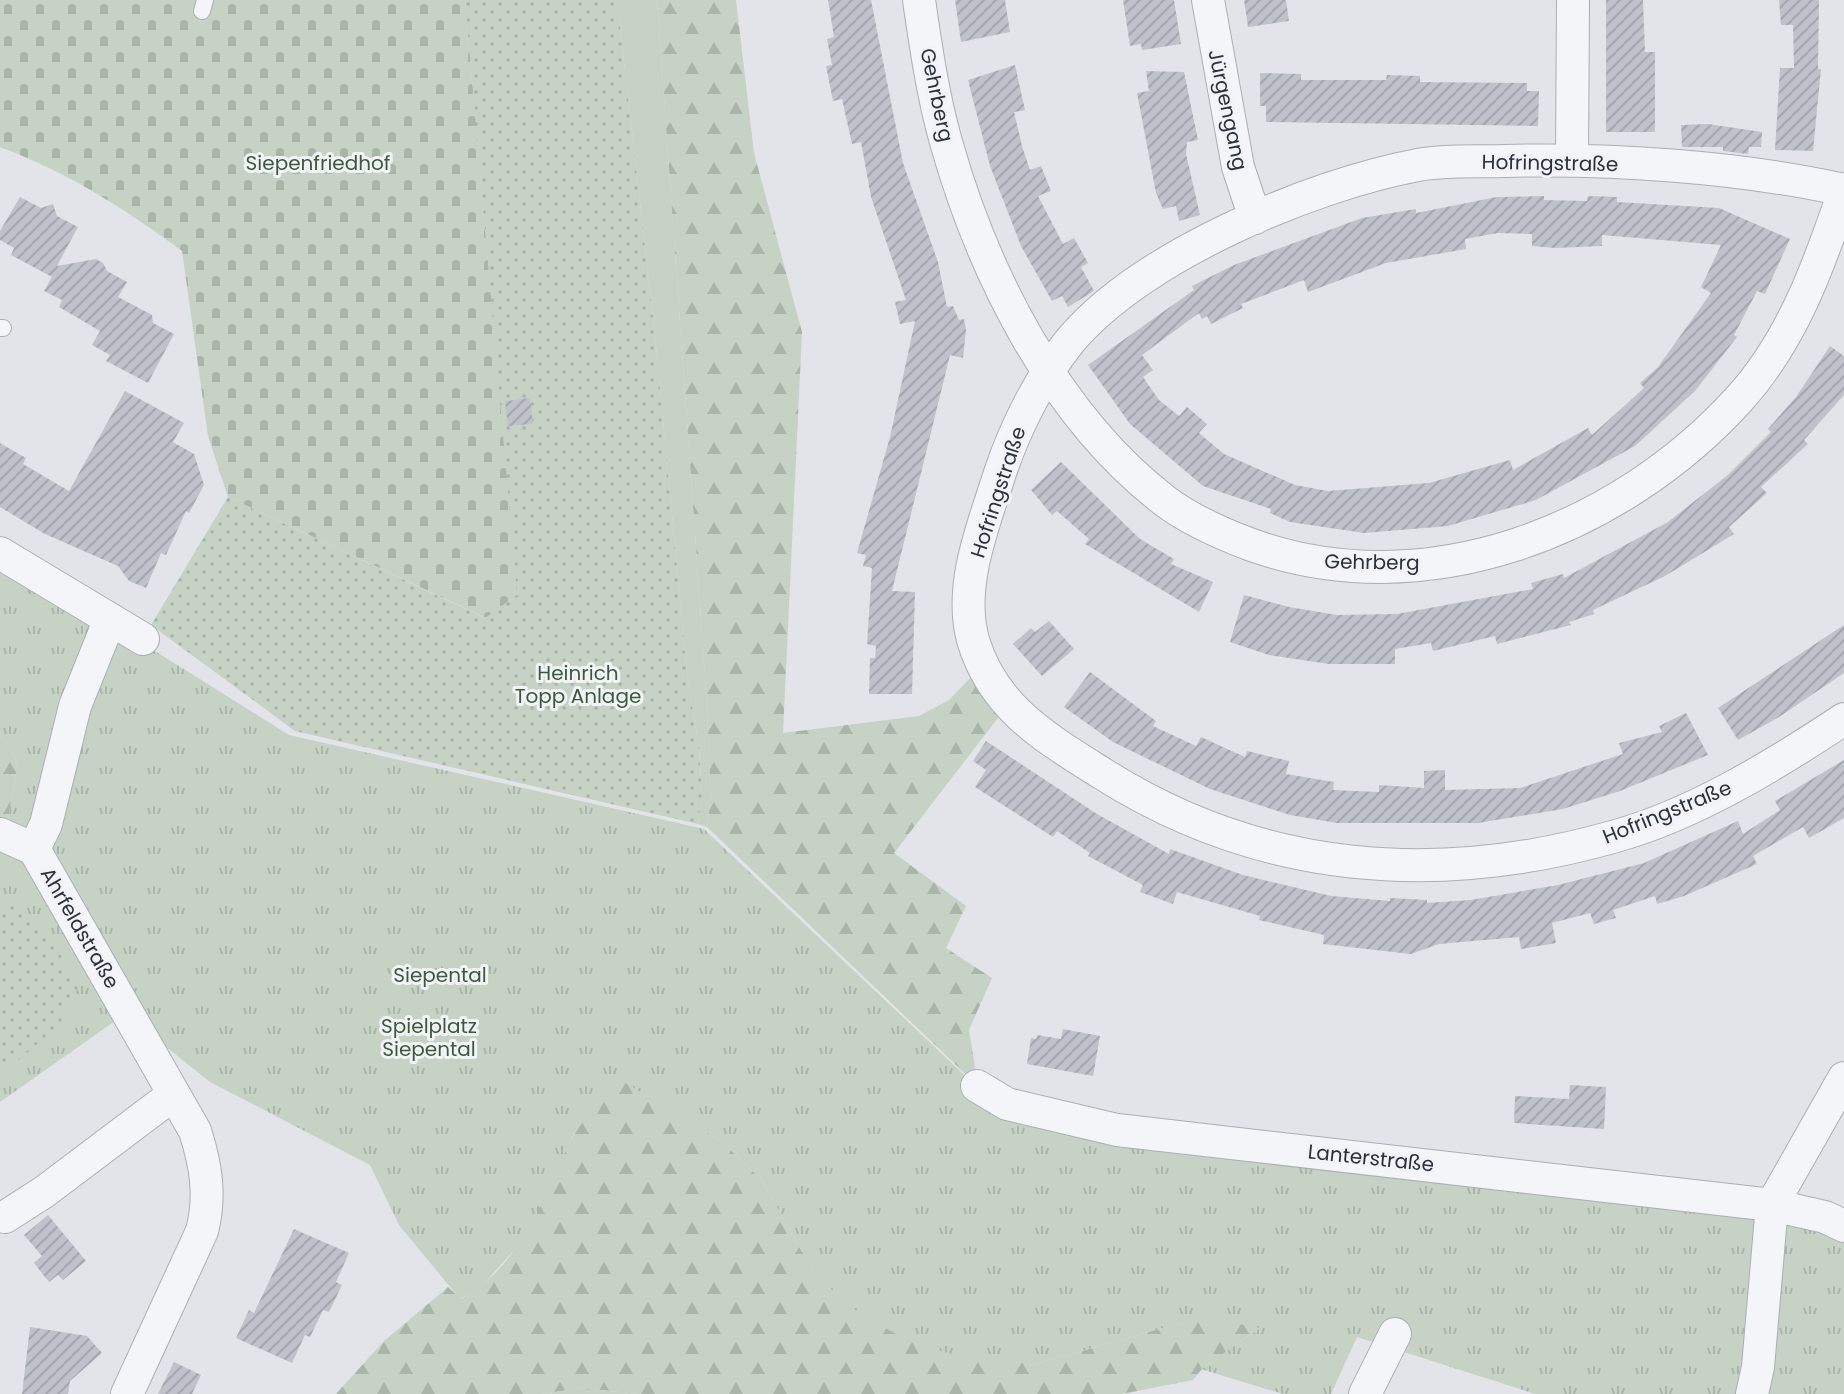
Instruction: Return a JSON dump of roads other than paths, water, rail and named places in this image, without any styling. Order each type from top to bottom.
[{"type":"street","name":"Gehrberg","points":[[919,0],[946,142],[966,202],[1048,375],[1075,412],[1123,465],[1167,503],[1219,532],[1282,556],[1336,565],[1401,566],[1466,559],[1539,537],[1606,507],[1658,472],[1741,396],[1775,350],[1807,295],[1844,191]]},
{"type":"street","name":"Jürgengang","points":[[1208,0],[1238,167],[1255,218]]},
{"type":"street","points":[[1572,159],[1573,0]]},
{"type":"street","name":"Hofringstraße","points":[[1844,191],[1794,179],[1572,159],[1423,164],[1320,191],[1255,218],[1181,255],[1144,279],[1071,340],[1018,427],[1008,450],[974,564],[969,597],[971,631],[979,658],[993,687],[1009,708],[1036,732],[1127,789],[1196,823],[1282,852],[1357,864],[1437,867],[1525,857],[1621,835],[1721,792],[1844,719]]},
{"type":"street","points":[[0,553],[143,639]]},
{"type":"street","name":"Ahrfeldstraße","points":[[110,619],[75,706],[46,824],[34,849],[195,1131],[203,1155],[209,1205],[202,1231],[127,1394]]},
{"type":"street","points":[[0,834],[34,849]]},
{"type":"street","points":[[1752,1394],[1758,1367],[1772,1205],[1844,1078]]},
{"type":"street","name":"Lanterstraße","points":[[977,1086],[1007,1104],[1117,1130],[1772,1205],[1825,1217],[1844,1226]]},
{"type":"street","points":[[5,1217],[44,1192],[174,1094]]},
{"type":"street","points":[[1365,1394],[1395,1334]]},
{"type":"park label","name":"Siepenfriedhof","points":[[318,163]]},
{"type":"park label","name":"Heinrich Topp Anlage","points":[[578,684]]},
{"type":"park label","name":"Siepental","points":[[440,975]]},
{"type":"park label","name":"Spielplatz Siepental","points":[[429,1038]]}]
